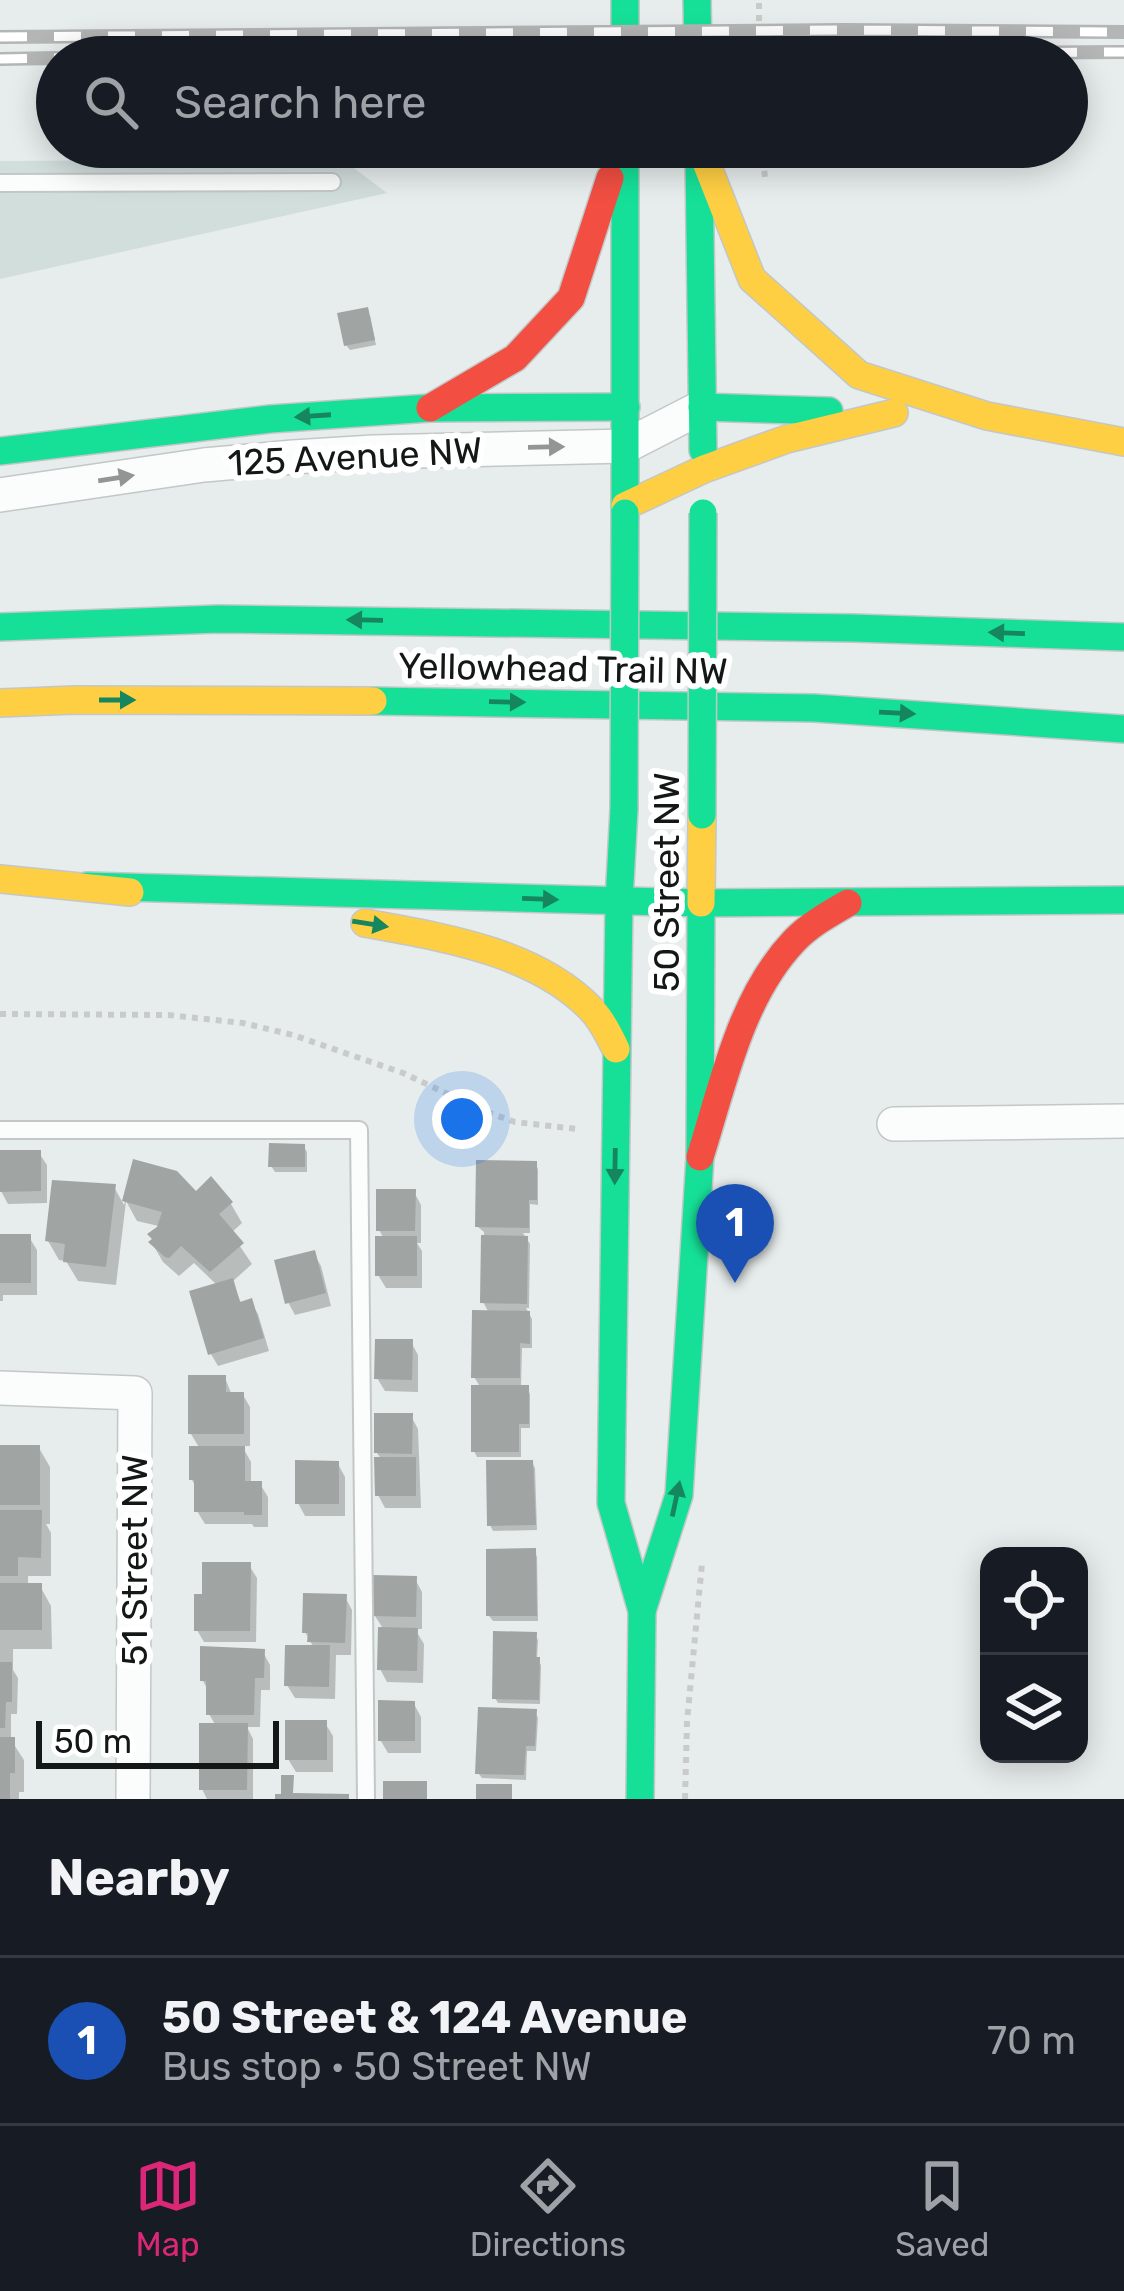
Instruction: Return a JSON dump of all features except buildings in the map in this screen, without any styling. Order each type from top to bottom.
[{"type":"main road","points":[[625,36],[626,0]]},
{"type":"main road","points":[[698,0],[698,36]]},
{"type":"main road","points":[[430,408],[515,358],[571,298],[615,168]]},
{"type":"main road","name":"50 Street NW","points":[[622,168],[624,809],[611,1503],[642,1611],[640,1799]]},
{"type":"main road","name":"50 Street NW","points":[[642,1611],[679,1495],[700,1157],[704,469],[699,168]]},
{"type":"main road","points":[[707,168],[752,279],[860,375],[987,416],[1124,442]]},
{"type":"main road","name":"125 Avenue NW","points":[[0,451],[270,419],[430,408],[703,407],[987,416]]},
{"type":"main road","points":[[625,509],[704,469],[788,439],[894,412]]},
{"type":"main road","name":"Yellowhead Trail NW","points":[[0,628],[218,619],[853,628],[1124,637]]},
{"type":"main road","name":"Yellowhead Trail NW","points":[[0,703],[315,700],[791,708],[1124,729]]},
{"type":"main road","points":[[0,878],[356,922],[463,944],[569,990],[602,1022],[616,1048]]},
{"type":"main road","points":[[87,886],[701,903],[1124,900]]},
{"type":"main road","points":[[700,1157],[743,1026],[772,971],[788,947],[818,920],[848,903]]},
{"type":"street","name":"125 Avenue NW","points":[[0,495],[292,457],[626,446],[703,407]]},
{"type":"street","points":[[894,1124],[1124,1120]]},
{"type":"street","name":"51 Street NW","points":[[0,1388],[135,1393],[134,1799]]},
{"type":"lane","points":[[0,183],[332,182]]},
{"type":"lane","points":[[0,1130],[359,1130],[366,1799]]},
{"type":"path","points":[[759,0],[759,36]]},
{"type":"path","points":[[0,1014],[168,1015],[243,1023],[403,1073],[515,1121],[589,1130]]},
{"type":"shaded area","points":[[0,161],[36,161],[36,168],[354,168],[387,193],[0,279]]},
{"type":"railway","points":[[121,36],[1124,32]]},
{"type":"railway","points":[[0,37],[36,37]]},
{"type":"railway","points":[[1088,52],[1124,52]]},
{"type":"railway","points":[[0,59],[36,58]]},
{"type":"traffic: fast","points":[[625,0],[625,36]]},
{"type":"traffic: fast","points":[[697,0],[698,36]]},
{"type":"traffic: fast","points":[[625,168],[625,513]]},
{"type":"traffic: fast","points":[[699,168],[703,450]]},
{"type":"traffic: fast","points":[[0,451],[270,419],[430,408],[626,407]]},
{"type":"traffic: fast","points":[[702,407],[829,411]]},
{"type":"traffic: fast","points":[[624,809],[625,513]]},
{"type":"traffic: fast","points":[[702,815],[703,513]]},
{"type":"traffic: fast","points":[[0,627],[218,619],[853,628],[1124,637]]},
{"type":"traffic: fast","points":[[373,701],[814,708],[1124,729]]},
{"type":"traffic: fast","points":[[619,901],[624,809]]},
{"type":"traffic: fast","points":[[87,886],[701,903],[1124,900]]},
{"type":"traffic: fast","points":[[619,901],[611,1503],[642,1611],[640,1799]]},
{"type":"traffic: fast","points":[[642,1611],[679,1495],[700,1157],[701,903]]},
{"type":"traffic: slow","points":[[708,168],[752,279],[859,375],[987,416],[1124,442]]},
{"type":"traffic: slow","points":[[625,506],[704,469],[787,439],[894,413]]},
{"type":"traffic: slow","points":[[0,703],[373,701]]},
{"type":"traffic: slow","points":[[701,903],[702,815]]},
{"type":"traffic: slow","points":[[0,879],[130,892]]},
{"type":"traffic: slow","points":[[365,923],[485,950],[543,973],[591,1009],[616,1049]]},
{"type":"traffic: jam","points":[[430,408],[515,358],[571,298],[610,178]]},
{"type":"traffic: jam","points":[[700,1157],[735,1043],[760,989],[800,935],[848,903]]},
{"type":"place","name":"50 Street & 124 Avenue","points":[[735,1283]]}]
